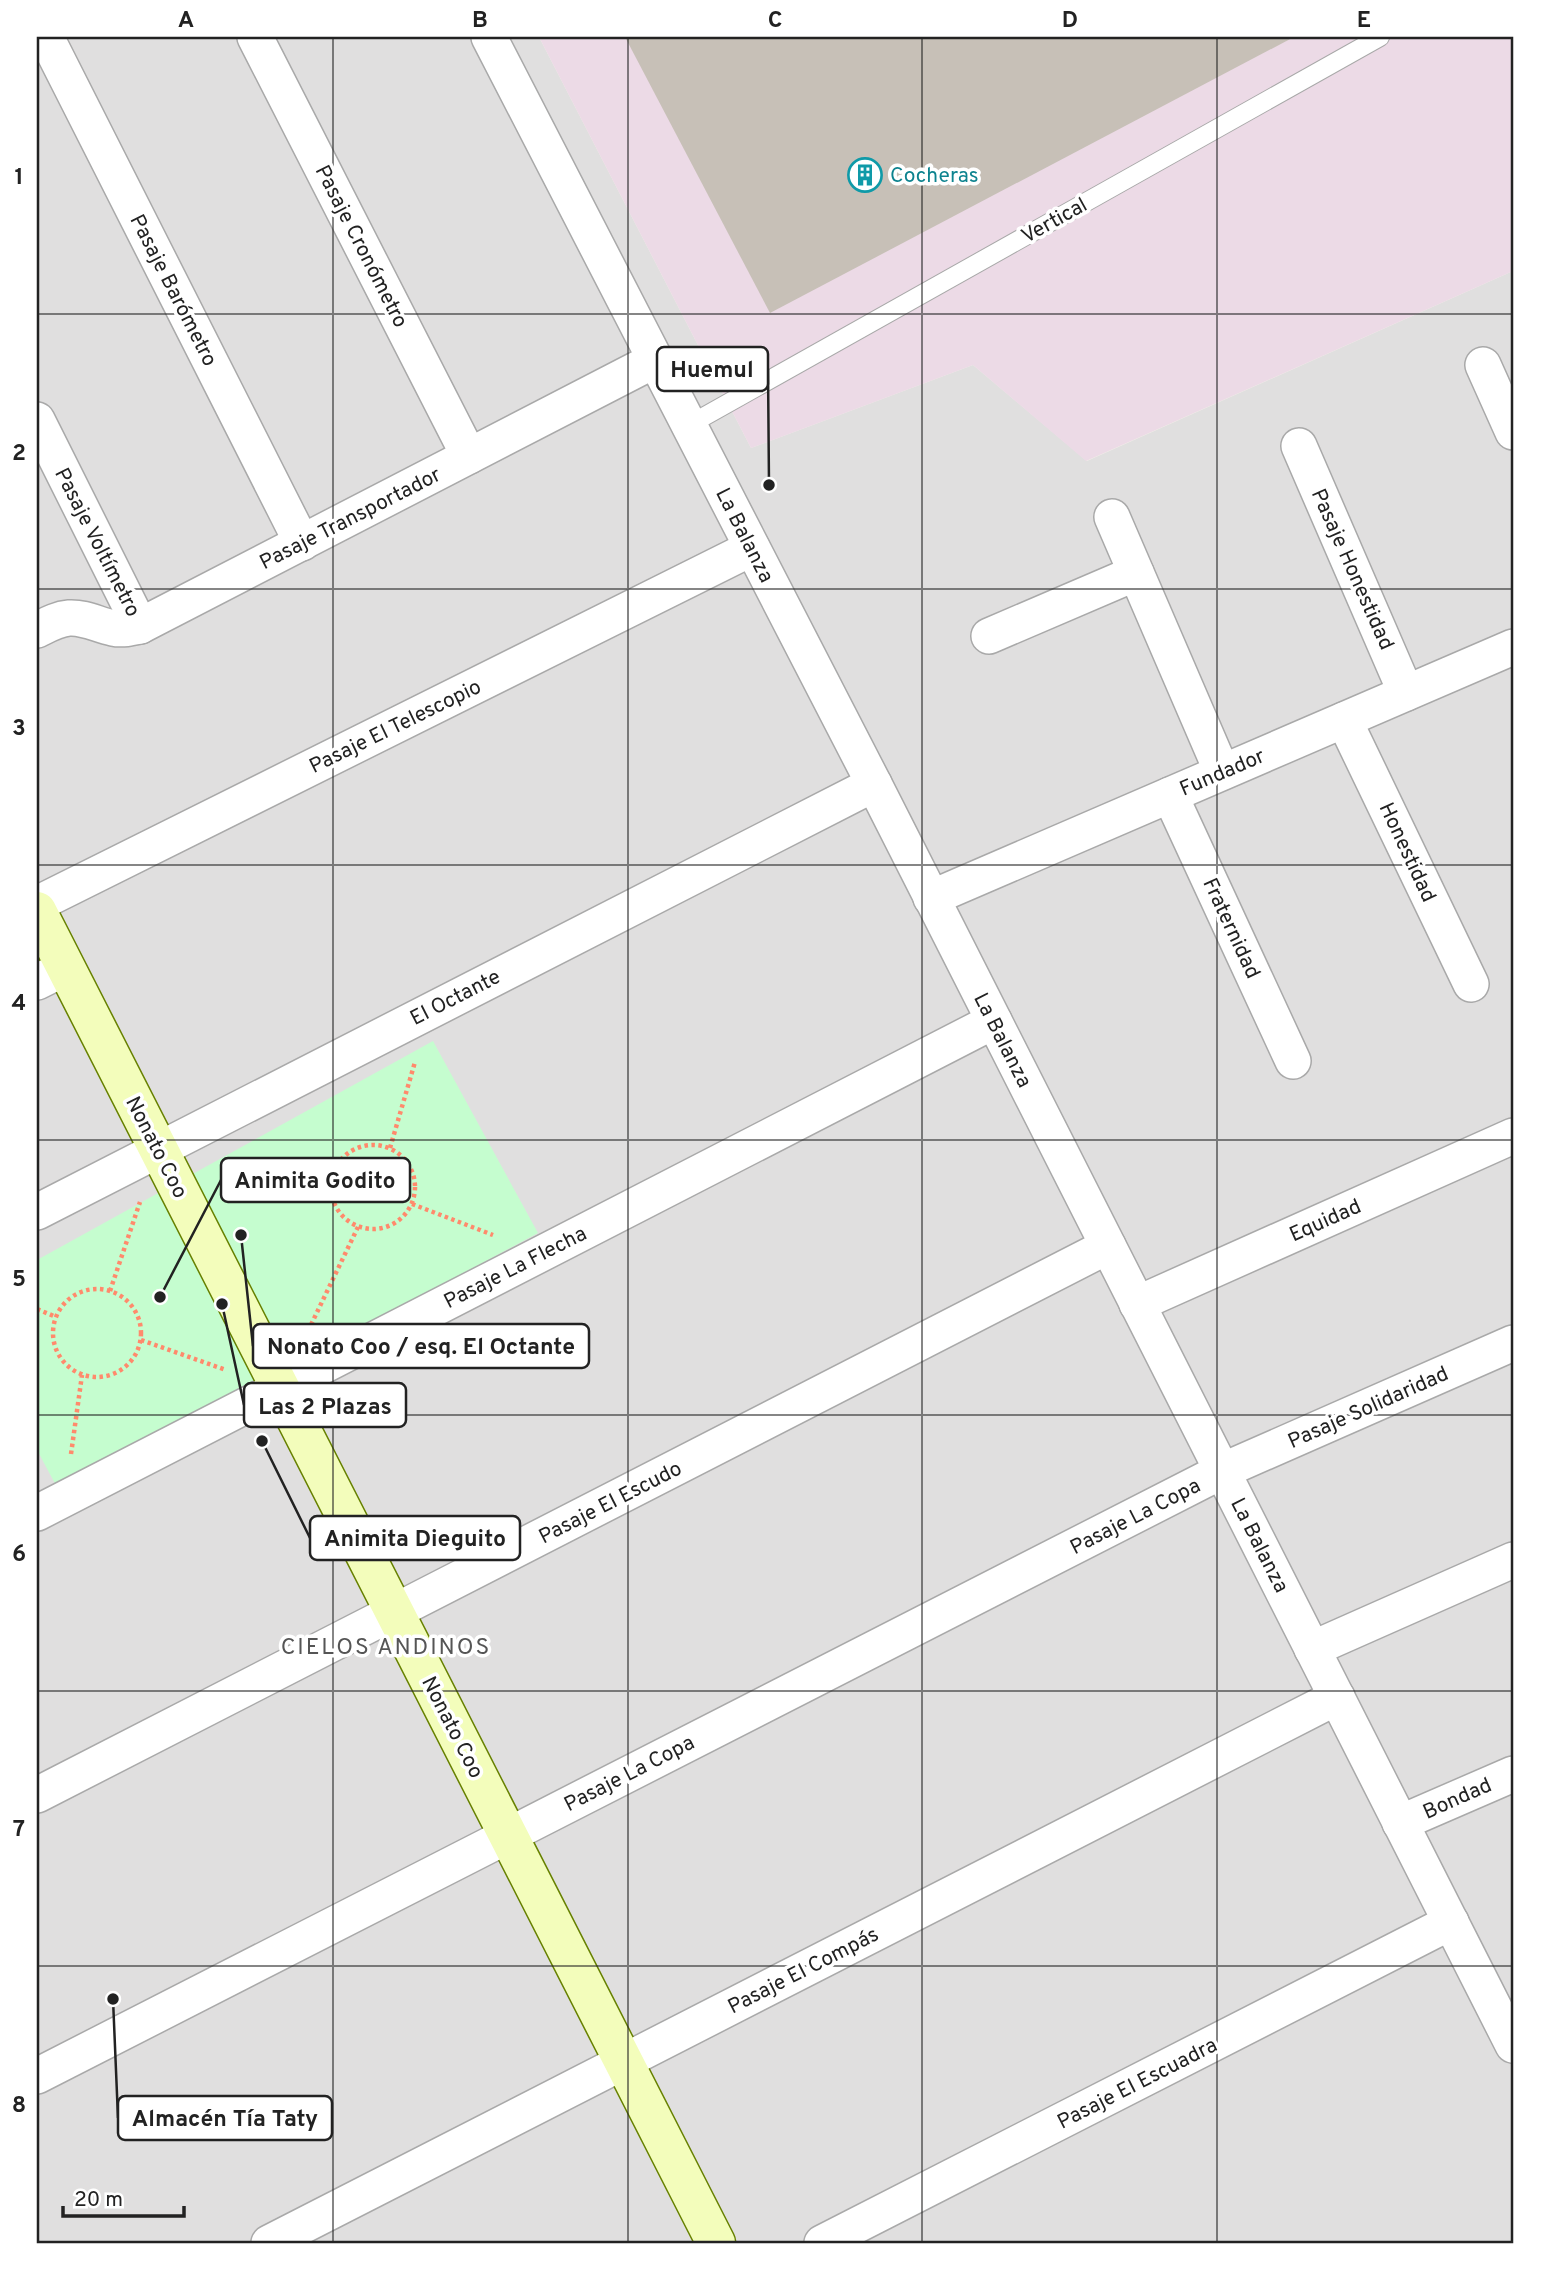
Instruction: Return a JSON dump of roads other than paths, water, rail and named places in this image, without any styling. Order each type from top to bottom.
[{"type":"main road","name":"Nonato Coo","points":[[37,911],[51,975],[158,1150],[716,2243]]},
{"type":"street","name":"Pasaje Barómetro","points":[[46,37],[302,543]]},
{"type":"street","name":"Pasaje Cronómetro","points":[[255,37],[469,456]]},
{"type":"street","name":"La Balanza","points":[[489,37],[874,784],[1451,1922],[1501,1989],[1513,2045]]},
{"type":"street","name":"Pasaje Transportador","points":[[37,630],[69,618],[86,619],[112,628],[140,626],[655,360]]},
{"type":"street","points":[[1483,365],[1513,432]]},
{"type":"street","name":"Pasaje Voltímetro","points":[[37,420],[140,626]]},
{"type":"street","name":"Pasaje Honestidad","points":[[1299,446],[1406,693]]},
{"type":"street","points":[[1112,517],[1222,772]]},
{"type":"street","name":"Pasaje El Telescopio","points":[[37,904],[752,548]]},
{"type":"street","points":[[989,636],[1136,573]]},
{"type":"street","name":"Fundador","points":[[932,898],[1513,647]]},
{"type":"street","name":"Honestidad","points":[[1344,720],[1471,984]]},
{"type":"street","name":"El Octante","points":[[37,1212],[874,784]]},
{"type":"street","name":"Fraternidad","points":[[1170,795],[1293,1061]]},
{"type":"street","name":"Pasaje La Flecha","points":[[37,1513],[994,1021]]},
{"type":"street","name":"Equidad","points":[[1137,1304],[1513,1136]]},
{"type":"street","name":"Pasaje El Escudo","points":[[37,1795],[1108,1247]]},
{"type":"street","name":"Pasaje Solidaridad","points":[[1222,1471],[1513,1343]]},
{"type":"street","name":"Pasaje La Copa","points":[[37,2076],[1222,1471]]},
{"type":"street","points":[[1312,1649],[1513,1560]]},
{"type":"street","name":"Pasaje El Compás","points":[[269,2243],[1336,1697]]},
{"type":"street","name":"Bondad","points":[[1401,1823],[1513,1774]]},
{"type":"street","name":"Pasaje El Escuadra","points":[[822,2243],[1451,1922]]},
{"type":"lane","name":"Vertical","points":[[689,425],[1380,37]]},
{"type":"place","name":"Cocheras","points":[[865,175]]},
{"type":"place","name":"Huemul","points":[[769,485]]},
{"type":"place","name":"Nonato Coo / esq. El Octante","points":[[241,1235]]},
{"type":"place","name":"Animita Godito","points":[[160,1297]]},
{"type":"place","name":"Las 2 Plazas","points":[[222,1304]]},
{"type":"place","name":"Animita Dieguito","points":[[262,1441]]},
{"type":"place","name":"Almacén Tía Taty","points":[[113,1999]]},
{"type":"district","name":"CIELOS ANDINOS","points":[[386,1646]]}]
